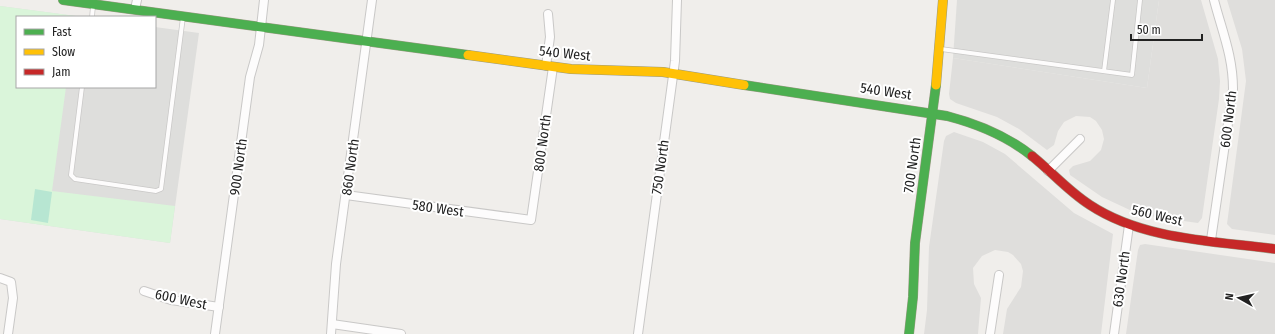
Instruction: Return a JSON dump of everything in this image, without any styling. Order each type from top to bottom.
[{"type":"street","name":"540 West","points":[[63,0],[588,71],[638,70],[674,73],[933,113],[972,123],[1004,137],[1036,159],[1048,171]]},
{"type":"street","points":[[135,10],[137,0]]},
{"type":"street","name":"900 North","points":[[215,334],[250,77],[257,54],[264,0]]},
{"type":"street","name":"860 North","points":[[331,334],[336,264],[372,0]]},
{"type":"street","name":"750 North","points":[[638,334],[676,61],[677,0]]},
{"type":"street","name":"700 North","points":[[909,334],[913,303],[916,237],[933,113],[944,0]]},
{"type":"street","name":"600 North","points":[[1211,240],[1233,89],[1233,69],[1230,50],[1214,0]]},
{"type":"street","name":"800 North","points":[[531,220],[549,66],[550,37],[548,14]]},
{"type":"street","points":[[1048,171],[1080,139]]},
{"type":"street","name":"560 West","points":[[1048,171],[1072,194],[1083,202],[1129,225],[1156,231],[1275,249]]},
{"type":"street","name":"580 West","points":[[346,195],[531,220]]},
{"type":"street","name":"630 North","points":[[1114,334],[1129,225]]},
{"type":"street","points":[[990,334],[999,275]]},
{"type":"street","points":[[0,278],[12,282],[13,298],[8,334]]},
{"type":"street","name":"600 West","points":[[144,291],[171,300],[219,307]]},
{"type":"street","points":[[332,324],[401,334]]},
{"type":"lane","points":[[1104,71],[1113,0]]},
{"type":"lane","points":[[940,49],[1132,74],[1140,0]]},
{"type":"lane","points":[[92,16],[93,4]]},
{"type":"lane","points":[[82,88],[71,175],[75,179],[156,191],[161,189],[184,16]]},
{"type":"shaded area","points":[[957,0],[1159,0],[1147,88],[953,58]]},
{"type":"shaded area","points":[[1159,0],[1201,0],[1218,59],[1220,81],[1219,99],[1202,218],[1198,223],[1155,217],[1132,211],[1102,197],[1070,175],[1069,170],[1073,166],[1090,161],[1101,150],[1104,139],[1102,130],[1096,121],[1090,117],[1076,116],[1064,122],[1058,131],[1054,145],[1047,150],[1019,129],[997,117],[956,103],[950,99],[949,94],[953,58],[1147,88]]},
{"type":"shaded area","points":[[1227,0],[1275,0],[1275,235],[1232,229],[1227,224],[1246,81],[1242,49]]},
{"type":"shaded area","points":[[0,6],[75,16],[16,16],[16,88],[156,88],[156,27],[199,33],[170,243],[0,219]]},
{"type":"shaded area","points":[[954,132],[983,142],[1005,154],[1074,213],[1113,234],[1101,334],[1003,334],[1007,309],[1021,287],[1023,271],[1021,264],[1013,255],[1008,252],[995,250],[982,256],[973,268],[974,284],[981,298],[978,334],[924,334],[927,310],[929,247],[944,141],[946,136]]},
{"type":"shaded area","points":[[1145,244],[1275,263],[1275,334],[1126,334],[1138,250],[1140,245]]},
{"type":"green space","points":[[0,6],[76,16],[16,16],[16,88],[66,88],[52,191],[175,206],[170,243],[0,219]]},
{"type":"green space","points":[[35,189],[52,192],[48,223],[31,220]]},
{"type":"traffic: fast","points":[[63,0],[468,55]]},
{"type":"traffic: fast","points":[[744,85],[947,116],[992,132],[1013,142],[1032,156]]},
{"type":"traffic: fast","points":[[909,334],[913,297],[915,243],[936,85]]},
{"type":"traffic: slow","points":[[936,85],[943,0]]},
{"type":"traffic: slow","points":[[468,55],[571,69],[663,72],[744,85]]},
{"type":"traffic: jam","points":[[1032,156],[1082,200],[1111,217],[1133,226],[1204,241],[1275,249]]}]
